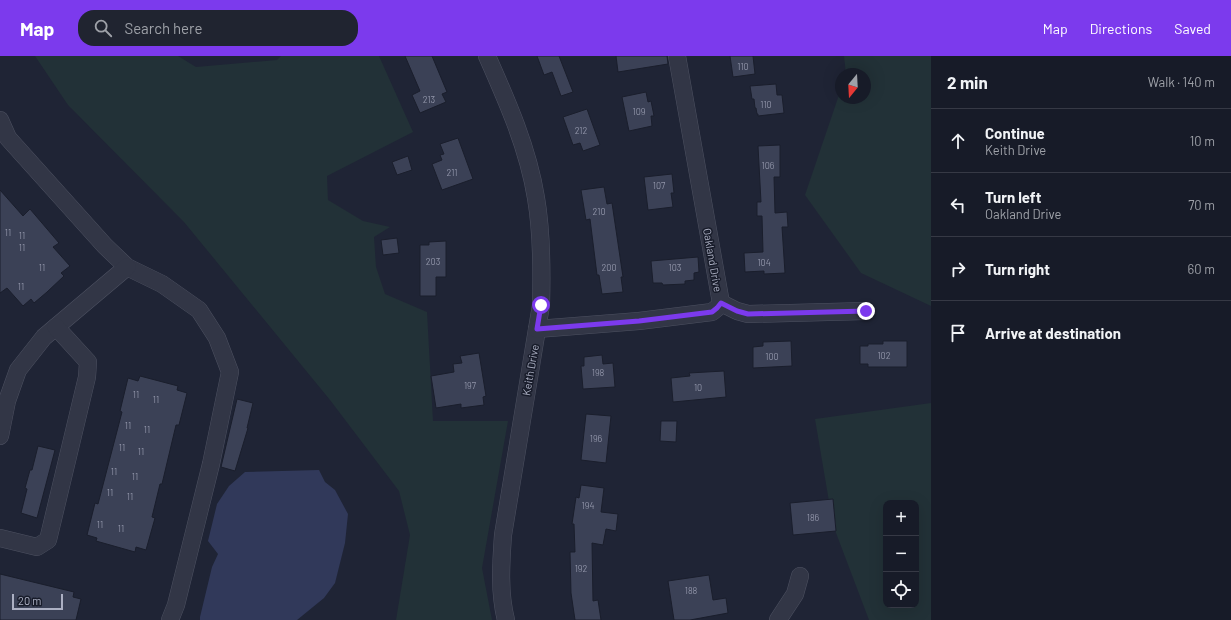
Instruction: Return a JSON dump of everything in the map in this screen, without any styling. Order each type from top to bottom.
[{"type":"street","name":"Keith Drive","points":[[487,56],[509,106],[528,162],[536,197],[540,229],[542,268],[541,305],[503,535],[501,564],[503,607],[506,620]]},
{"type":"street","name":"Oakland Drive","points":[[537,329],[639,321],[712,312],[721,303],[676,56]]},
{"type":"street","points":[[0,120],[8,138],[105,246],[127,267],[162,284],[199,310],[217,338],[230,372],[211,464],[176,605],[170,620]]},
{"type":"street","points":[[0,436],[8,401],[18,370],[44,337],[127,267]]},
{"type":"street","points":[[721,303],[737,311],[748,314],[866,311]]},
{"type":"street","points":[[0,538],[37,547],[48,540],[87,377],[88,362],[56,327]]},
{"type":"street","points":[[778,620],[795,594],[800,576]]},
{"type":"shaded area","points":[[35,56],[178,56],[196,67],[277,60],[281,56],[379,56],[413,132],[327,176],[328,200],[363,221],[390,227],[374,237],[376,267],[385,294],[427,312],[433,421],[508,421],[482,568],[492,620],[396,620],[410,535],[399,491],[330,400],[184,222],[68,105]]},
{"type":"shaded area","points":[[844,56],[931,56],[931,306],[861,273],[805,195],[836,104],[871,104],[871,68],[845,68]]},
{"type":"shaded area","points":[[931,403],[931,620],[869,620],[833,525],[815,419]]},
{"type":"water","points":[[319,470],[325,482],[335,490],[348,514],[345,543],[335,583],[324,598],[297,620],[200,620],[212,567],[218,554],[208,541],[217,504],[229,486],[245,472]]},
{"type":"building","points":[[405,56],[432,56],[447,92],[442,94],[446,102],[420,113],[412,95],[420,91]]},
{"type":"building","points":[[537,56],[559,56],[573,92],[561,96],[552,72],[544,75]]},
{"type":"building","points":[[616,56],[667,56],[668,64],[618,72]]},
{"type":"building","points":[[730,56],[753,56],[755,74],[733,77]]},
{"type":"building","points":[[776,84],[777,95],[782,95],[784,113],[758,116],[754,99],[752,99],[750,86]]},
{"type":"building","points":[[646,92],[648,102],[651,101],[654,116],[651,116],[652,126],[629,131],[622,97]]},
{"type":"building","points":[[587,109],[600,145],[583,151],[580,143],[573,145],[563,117]]},
{"type":"building","points":[[458,138],[473,179],[442,190],[432,164],[442,160],[440,155],[444,154],[440,144]]},
{"type":"building","points":[[780,145],[780,177],[774,177],[775,213],[787,212],[788,227],[782,227],[785,273],[764,274],[764,271],[745,272],[744,253],[763,252],[762,216],[757,216],[757,202],[761,202],[758,146]]},
{"type":"building","points":[[408,156],[412,170],[397,175],[392,162]]},
{"type":"building","points":[[672,174],[674,193],[671,193],[673,207],[648,210],[644,177]]},
{"type":"building","points":[[604,187],[607,204],[612,203],[623,277],[621,277],[623,292],[602,294],[599,275],[597,275],[590,219],[586,220],[581,190]]},
{"type":"building","points":[[0,190],[23,216],[30,209],[59,243],[53,247],[70,266],[61,273],[64,276],[47,292],[34,303],[31,299],[23,306],[7,288],[0,293]]},
{"type":"building","points":[[397,238],[399,253],[383,255],[381,240]]},
{"type":"building","points":[[446,241],[446,277],[436,277],[436,296],[420,296],[420,245],[429,245],[429,242]]},
{"type":"building","points":[[698,257],[699,272],[694,273],[694,280],[685,281],[685,284],[663,285],[662,283],[653,283],[651,261]]},
{"type":"building","points":[[791,341],[792,366],[753,368],[753,347],[763,346],[763,342]]},
{"type":"building","points":[[883,341],[907,341],[907,367],[868,367],[868,364],[860,364],[860,346],[868,346],[868,344],[883,344]]},
{"type":"building","points":[[479,353],[486,396],[483,397],[484,405],[461,408],[461,404],[436,408],[431,376],[454,372],[453,364],[462,363],[460,356]]},
{"type":"building","points":[[602,355],[603,364],[613,363],[615,387],[583,389],[581,366],[584,366],[584,357]]},
{"type":"building","points":[[724,371],[726,397],[673,402],[671,378],[690,376],[689,373]]},
{"type":"building","points":[[140,376],[178,386],[177,390],[187,393],[179,425],[176,425],[162,484],[160,484],[152,517],[155,518],[146,550],[136,547],[135,552],[96,541],[97,538],[87,535],[95,503],[98,504],[122,412],[120,411],[128,378],[138,381]]},
{"type":"building","points":[[237,399],[253,403],[248,428],[235,471],[221,467]]},
{"type":"building","points":[[586,414],[611,416],[606,463],[581,460]]},
{"type":"building","points":[[661,421],[677,421],[676,442],[660,441]]},
{"type":"building","points":[[38,446],[55,450],[37,518],[21,513],[27,489],[25,488],[30,470],[32,470]]},
{"type":"building","points":[[581,485],[604,488],[601,512],[618,514],[616,531],[606,529],[603,545],[592,543],[593,601],[598,600],[601,620],[575,620],[571,593],[570,552],[575,552],[574,524],[572,524],[576,497],[579,498]]},
{"type":"building","points":[[833,499],[836,531],[793,535],[790,503]]},
{"type":"building","points":[[0,574],[74,592],[73,597],[81,599],[76,620],[0,620]]},
{"type":"building","points":[[709,575],[713,600],[726,598],[728,613],[690,620],[674,620],[668,581]]},
{"type":"route","points":[[541,305],[537,329],[639,321],[712,312],[721,303],[737,311],[748,314],[866,311]]}]
